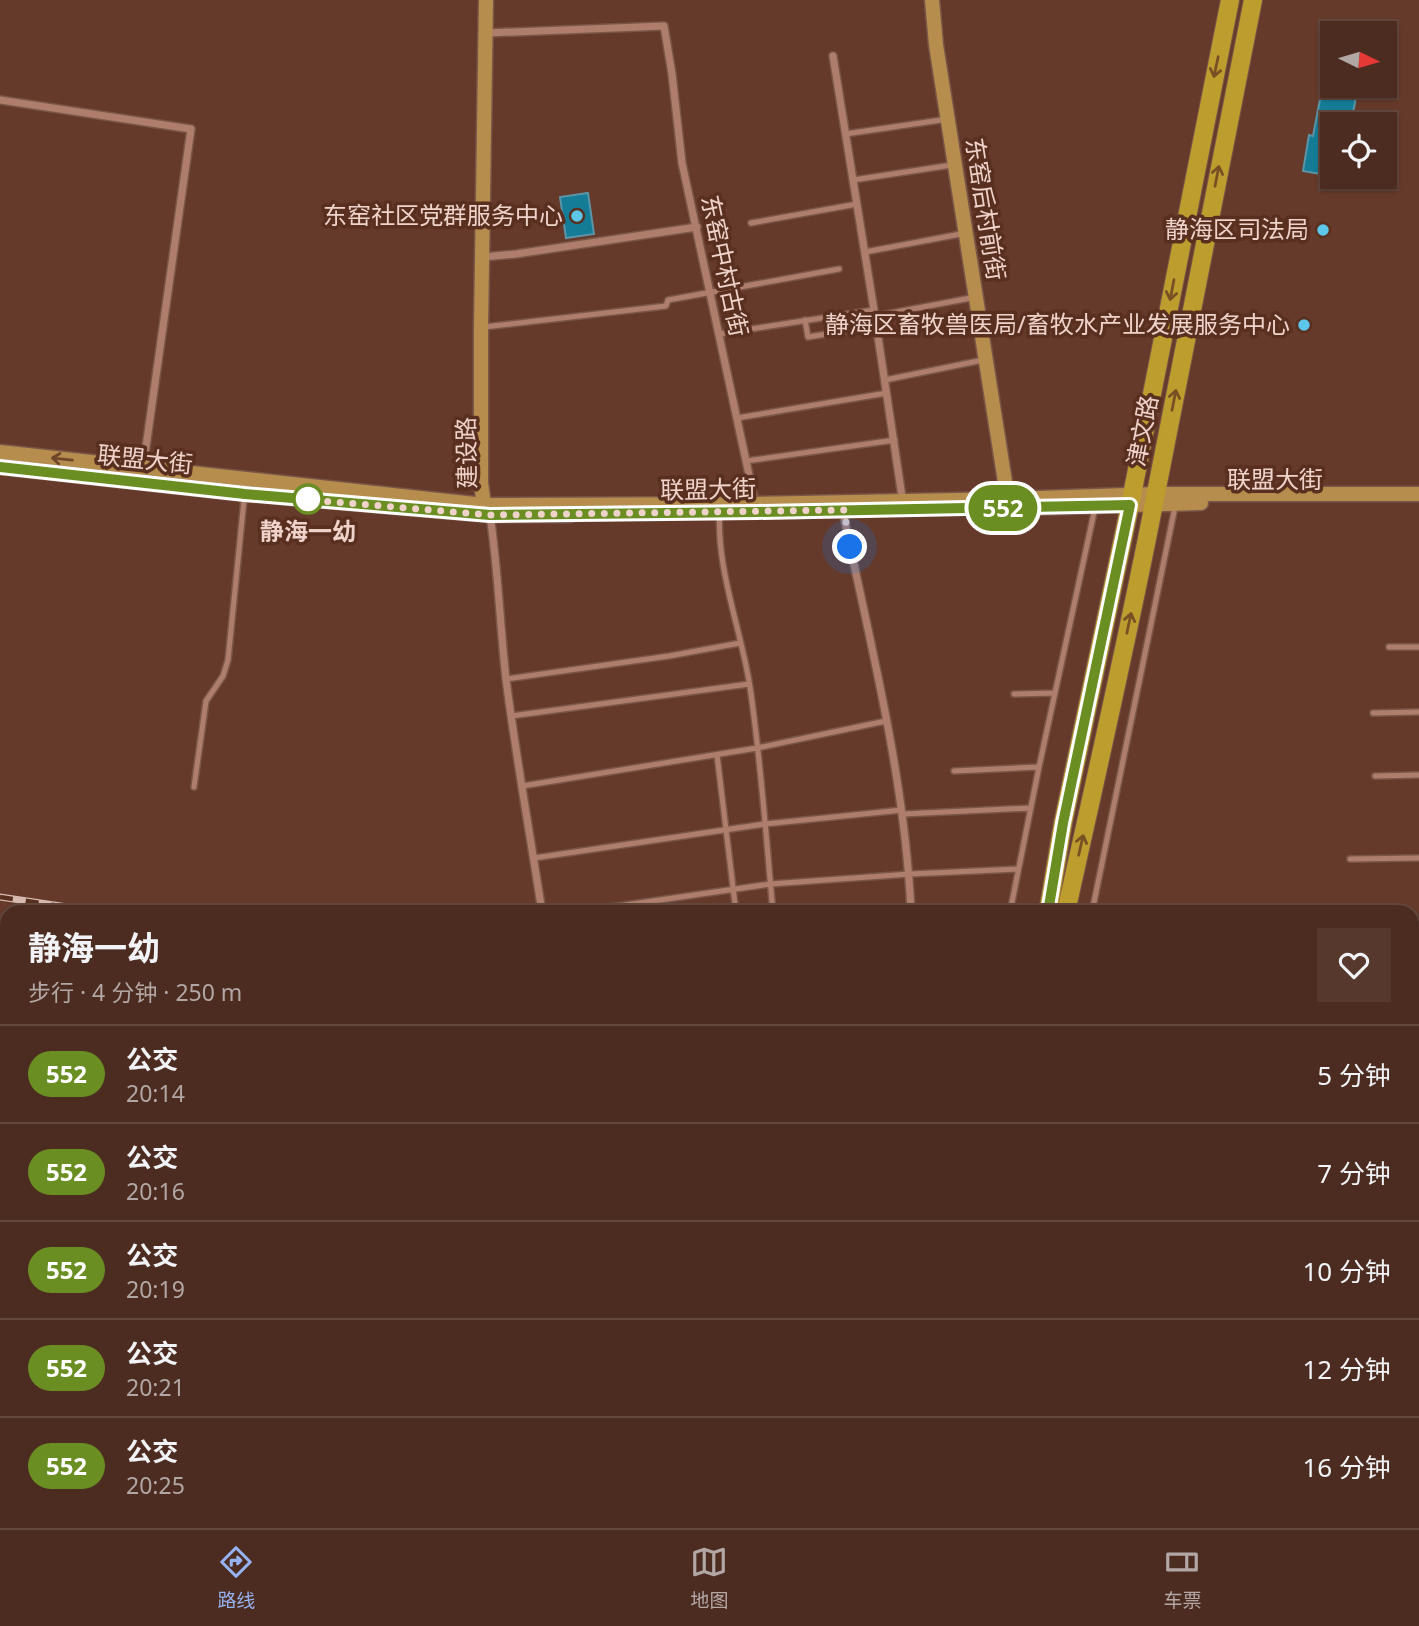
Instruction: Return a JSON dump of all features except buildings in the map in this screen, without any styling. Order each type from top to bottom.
[{"type":"main road","name":"建设路","points":[[486,0],[490,33]]},
{"type":"main road","name":"建设路","points":[[488,508],[481,483],[490,33],[494,0]]},
{"type":"main road","name":"东窑后村前街","points":[[932,0],[947,118],[1008,503]]},
{"type":"main road","name":"津文路","points":[[1049,905],[1063,823],[1131,499],[1230,0]]},
{"type":"main road","name":"津文路","points":[[1068,905],[1155,499],[1253,0]]},
{"type":"main road","points":[[0,452],[142,475]]},
{"type":"main road","name":"联盟大街","points":[[0,467],[142,475],[245,487],[488,508],[756,508],[1131,499],[1419,502]]},
{"type":"main road","points":[[1176,499],[1419,494]]},
{"type":"main road","points":[[1037,905],[1046,865],[1063,823]]},
{"type":"street","name":"东窑中村古街","points":[[490,33],[664,26],[673,74],[682,163],[756,508]]},
{"type":"street","points":[[833,56],[904,505]]},
{"type":"street","points":[[0,100],[191,129],[142,475]]},
{"type":"street","points":[[486,257],[593,244],[697,227]]},
{"type":"street","points":[[844,506],[903,812],[911,905]]},
{"type":"street","points":[[488,508],[496,559],[506,679],[541,905]]},
{"type":"lane","points":[[845,134],[947,118]]},
{"type":"lane","points":[[853,180],[955,164]]},
{"type":"lane","points":[[751,223],[857,204]]},
{"type":"lane","points":[[865,252],[966,233]]},
{"type":"lane","points":[[485,327],[666,306],[668,300],[710,291],[839,269]]},
{"type":"lane","points":[[719,334],[976,297]]},
{"type":"lane","points":[[805,320],[808,337],[876,326]]},
{"type":"lane","points":[[885,380],[986,360]]},
{"type":"lane","points":[[737,418],[887,393]]},
{"type":"lane","points":[[746,461],[895,440]]},
{"type":"lane","points":[[194,788],[206,701],[223,676],[229,660],[245,487]]},
{"type":"lane","points":[[1093,905],[1176,499]]},
{"type":"lane","points":[[1011,905],[1097,500]]},
{"type":"lane","points":[[720,508],[723,559],[749,684],[772,905]]},
{"type":"lane","points":[[506,679],[740,643]]},
{"type":"lane","points":[[1389,647],[1419,647]]},
{"type":"lane","points":[[511,716],[749,684]]},
{"type":"lane","points":[[1014,694],[1055,692]]},
{"type":"lane","points":[[1373,713],[1419,712]]},
{"type":"lane","points":[[522,786],[757,748],[886,721]]},
{"type":"lane","points":[[717,755],[735,905]]},
{"type":"lane","points":[[954,771],[1039,767]]},
{"type":"lane","points":[[1375,776],[1419,775]]},
{"type":"lane","points":[[534,858],[765,824],[903,812],[1031,808]]},
{"type":"lane","points":[[1350,859],[1419,858]]},
{"type":"lane","points":[[625,905],[770,884],[1018,869]]},
{"type":"railway","points":[[0,897],[54,905]]},
{"type":"bus line","name":"552","points":[[0,467],[245,494],[490,515],[1130,505],[1063,823],[1049,905]]},
{"type":"place","name":"东窑社区党群服务中心","points":[[577,216]]},
{"type":"place","name":"静海区司法局","points":[[1323,230]]},
{"type":"place","name":"静海区畜牧兽医局/畜牧水产业发展服务中心","points":[[1304,325]]},
{"type":"place","name":"静海一幼","points":[[308,499]]},
{"type":"route","points":[[308,499],[299,499],[490,515],[844,510],[850,547]]}]
